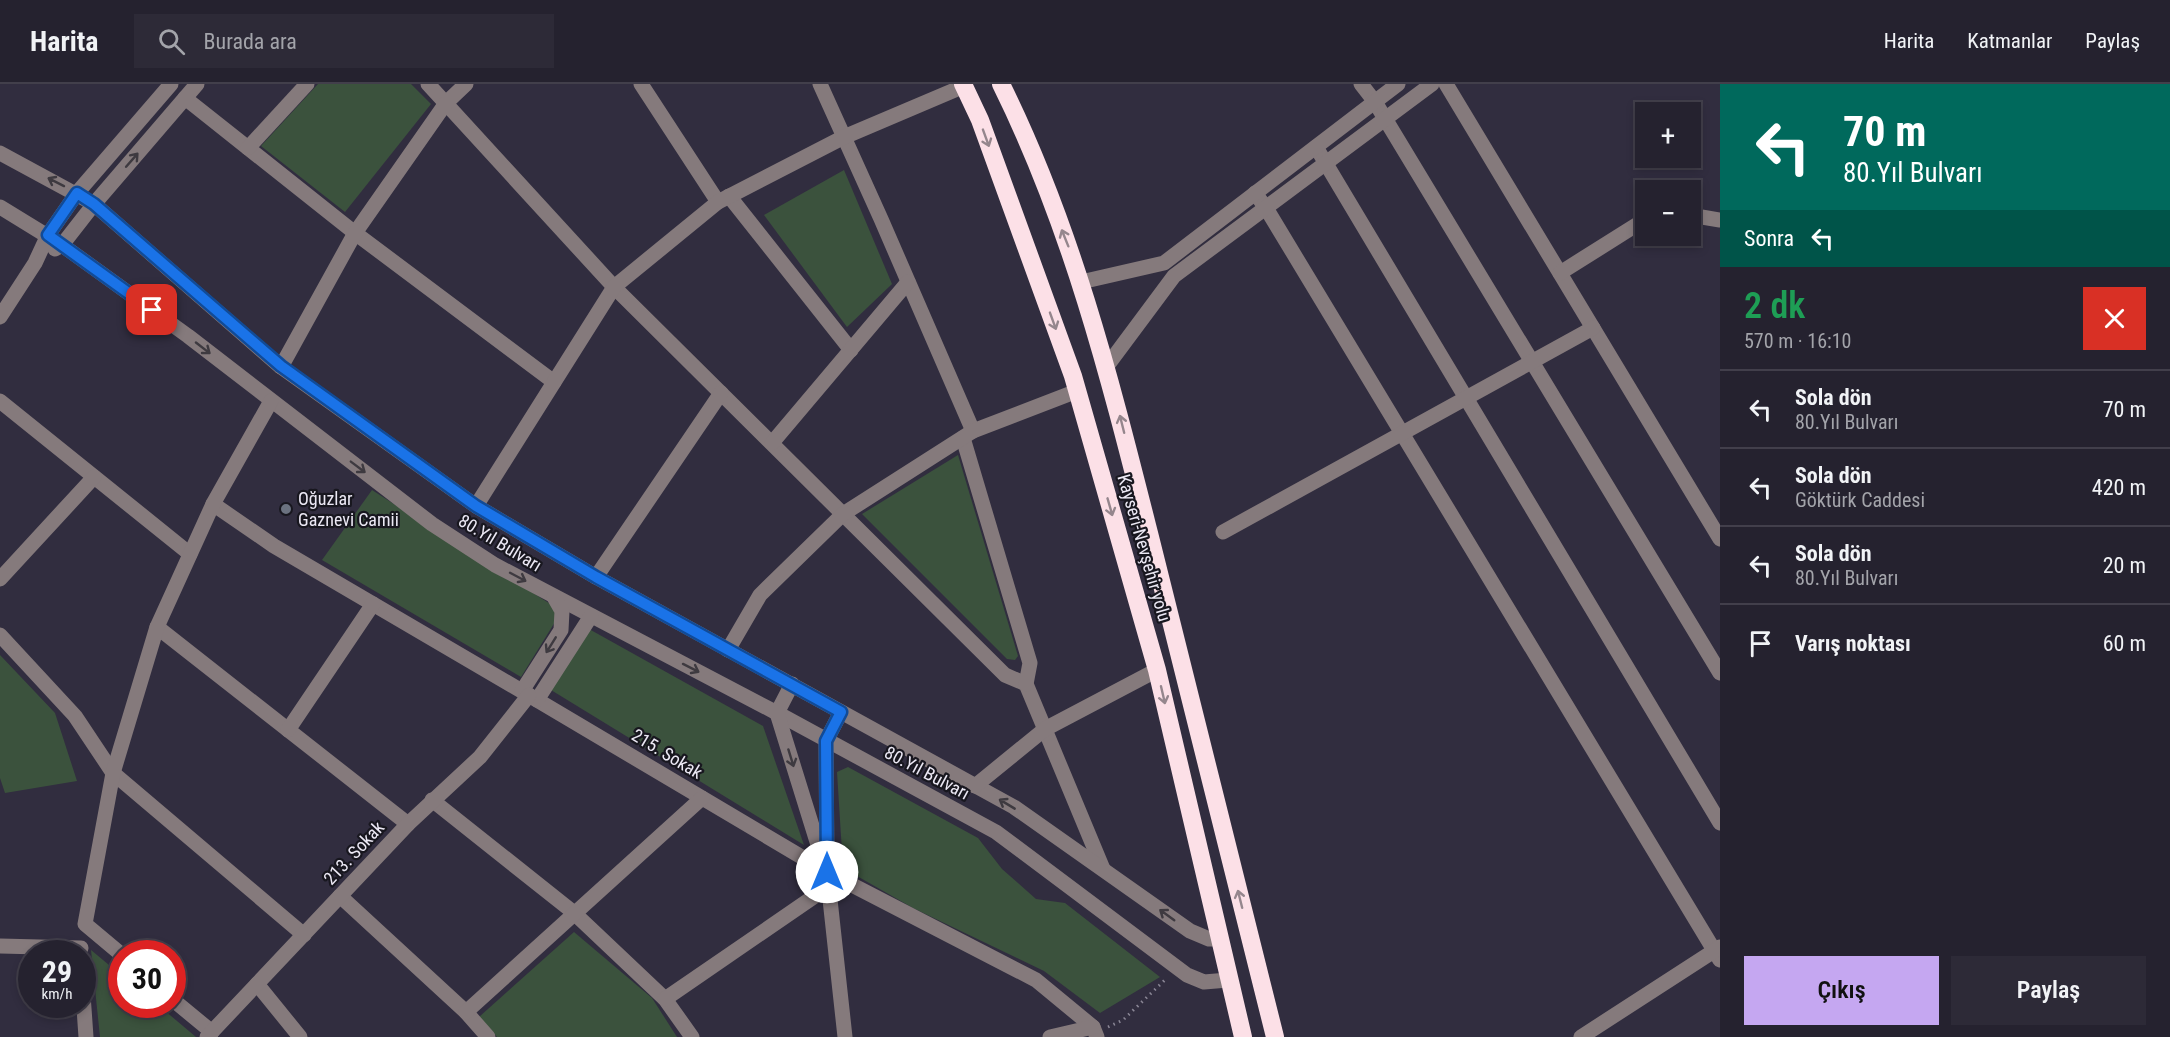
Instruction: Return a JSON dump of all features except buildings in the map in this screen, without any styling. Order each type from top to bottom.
[{"type":"highway","name":"Kayseri-Nevşehir yolu","points":[[1001,84],[1014,110],[1081,282],[1107,366],[1275,1037]]},
{"type":"highway","name":"Kayseri-Nevşehir yolu","points":[[963,85],[980,120],[1077,391],[1157,670],[1243,1037]]},
{"type":"highway","points":[[1219,939],[1248,932]]},
{"type":"highway","points":[[1228,980],[1258,974]]},
{"type":"street","points":[[0,317],[35,263],[48,235],[77,193],[171,84]]},
{"type":"street","points":[[35,263],[62,245],[94,204],[197,84]]},
{"type":"street","points":[[248,148],[307,84]]},
{"type":"street","points":[[428,84],[614,287],[1005,675],[1026,684]]},
{"type":"street","points":[[281,366],[355,233],[446,104],[466,84]]},
{"type":"street","points":[[820,84],[908,282],[968,434],[1030,663],[1026,684],[1103,870]]},
{"type":"street","points":[[1361,84],[1385,119],[1720,673]]},
{"type":"street","points":[[1081,282],[1164,263],[1398,84]]},
{"type":"street","points":[[1107,366],[1174,276],[1432,84]]},
{"type":"street","points":[[1446,84],[1720,539]]},
{"type":"street","points":[[476,506],[614,287],[723,199],[844,137],[963,85]]},
{"type":"street","points":[[647,86],[723,199],[851,350]]},
{"type":"street","points":[[185,98],[355,233],[554,382]]},
{"type":"street","points":[[1316,147],[1720,823]]},
{"type":"street","name":"80.Yıl Bulvarı","points":[[0,153],[94,204],[281,366],[476,506],[596,577],[1014,807],[1190,931],[1209,939],[1219,939]]},
{"type":"street","points":[[1255,193],[1718,952],[1581,1037]]},
{"type":"street","name":"80.Yıl Bulvarı","points":[[0,207],[48,235],[188,336],[432,524],[495,565],[777,713],[996,832],[1177,969],[1196,980],[1204,982],[1228,980]]},
{"type":"street","points":[[1701,217],[1720,220]]},
{"type":"street","points":[[1560,273],[1635,226]]},
{"type":"street","points":[[772,443],[908,282]]},
{"type":"street","points":[[1223,532],[1593,328]]},
{"type":"street","points":[[728,650],[760,596],[843,514],[968,434],[1077,391]]},
{"type":"street","points":[[596,577],[721,393]]},
{"type":"street","points":[[0,401],[190,554]]},
{"type":"street","points":[[83,940],[112,773],[157,627],[213,504],[271,401]]},
{"type":"street","points":[[0,579],[94,477]]},
{"type":"street","name":"215. Sokak","points":[[213,504],[274,546],[702,798],[827,880],[1035,980],[1095,1032]]},
{"type":"street","name":"213. Sokak","points":[[529,695],[561,630],[562,611],[554,597]]},
{"type":"street","points":[[288,730],[373,604]]},
{"type":"street","name":"213. Sokak","points":[[209,1034],[408,824],[480,757],[591,616]]},
{"type":"street","points":[[157,627],[408,824]]},
{"type":"street","points":[[0,635],[75,716],[112,773],[304,934]]},
{"type":"street","points":[[975,786],[1045,729],[1157,670]]},
{"type":"street","points":[[792,684],[777,713],[827,880]]},
{"type":"street","points":[[841,712],[826,741],[827,880],[845,1037]]},
{"type":"street","points":[[466,1012],[573,912],[702,798]]},
{"type":"street","points":[[432,800],[573,912],[665,999],[692,1037]]},
{"type":"street","points":[[665,999],[827,880]]},
{"type":"street","points":[[340,896],[466,1012],[488,1037]]},
{"type":"street","points":[[85,924],[108,943]]},
{"type":"street","points":[[0,946],[18,947]]},
{"type":"street","points":[[257,984],[300,1037]]},
{"type":"street","points":[[186,1012],[209,1034]]},
{"type":"street","points":[[85,1018],[86,1037]]},
{"type":"street","points":[[1050,1037],[1095,1032]]},
{"type":"path","points":[[1095,1032],[1123,1020],[1177,969]]},
{"type":"green space","points":[[318,84],[411,84],[431,104],[345,212],[261,146]]},
{"type":"green space","points":[[844,170],[892,284],[847,327],[764,215]]},
{"type":"green space","points":[[958,455],[1018,656],[1015,660],[1007,659],[862,514]]},
{"type":"green space","points":[[372,490],[555,607],[555,622],[521,677],[322,560]]},
{"type":"green space","points":[[589,629],[763,726],[804,845],[551,690]]},
{"type":"green space","points":[[0,655],[55,713],[77,781],[5,793],[0,778]]},
{"type":"green space","points":[[848,767],[978,838],[1002,869],[1036,899],[1065,903],[1160,977],[1100,1013],[1044,971],[913,908],[843,868],[837,772]]},
{"type":"green space","points":[[574,932],[652,998],[677,1037],[497,1037],[479,1017]]},
{"type":"green space","points":[[96,954],[108,964],[108,1018],[173,1018],[196,1037],[100,1037],[96,998]]},
{"type":"place","name":"Oğuzlar Gaznevi Camii","points":[[286,509]]},
{"type":"route","points":[[152,310],[48,235],[77,193],[94,204],[281,366],[476,506],[596,577],[841,712],[826,741],[827,872]]}]
